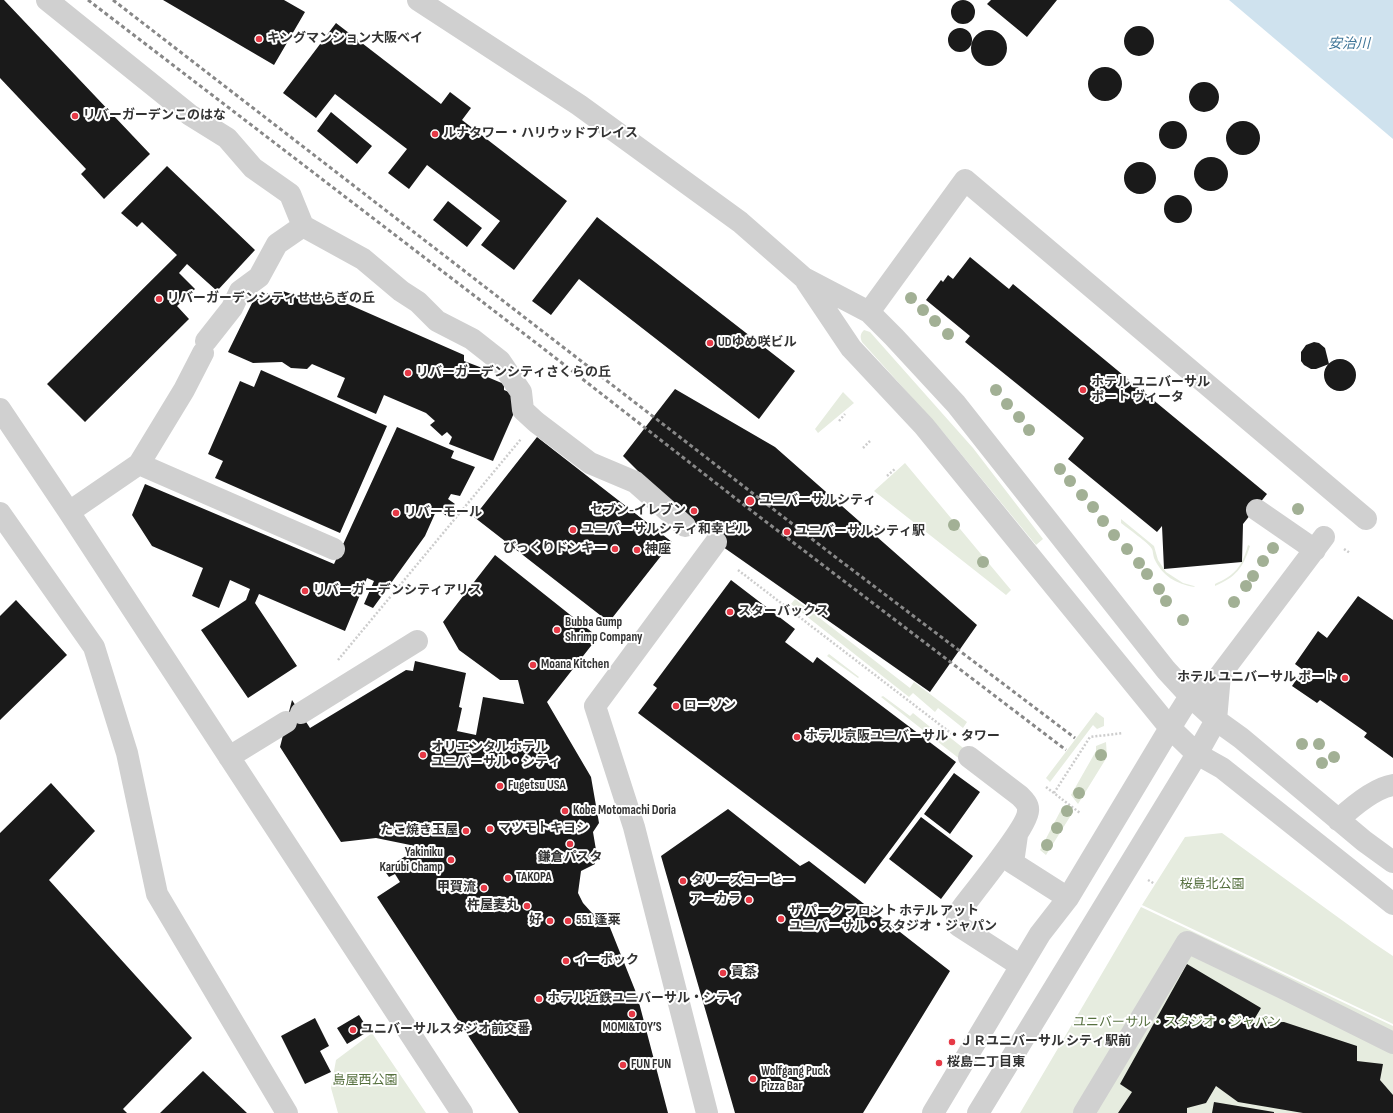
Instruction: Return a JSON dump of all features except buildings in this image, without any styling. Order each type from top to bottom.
[{"type":"street","points":[[46,0],[190,115],[227,138],[253,168],[290,194],[302,226],[364,259],[401,291],[418,302],[437,321],[472,339],[500,361],[521,392],[523,410],[536,422],[590,463],[635,482],[685,526]]},
{"type":"street","points":[[418,0],[579,105],[740,222],[804,278],[869,312],[956,404],[1166,670],[1190,696],[1216,720],[1242,738],[1338,820],[1393,862]]},
{"type":"street","points":[[869,312],[964,180],[1366,519]]},
{"type":"street","points":[[69,512],[139,464],[184,390],[205,347],[232,308],[240,291],[258,277],[278,244],[302,226]]},
{"type":"street","points":[[804,278],[851,348],[924,426],[1170,728],[1197,754],[1222,768],[1393,904]]},
{"type":"street","points":[[0,409],[230,757],[462,1113]]},
{"type":"street","points":[[139,464],[334,550]]},
{"type":"street","points":[[933,1113],[1040,934],[1068,898],[1190,696],[1220,675],[1320,543],[1257,510]]},
{"type":"street","points":[[2,522],[94,646],[127,753],[157,894],[287,1113]]},
{"type":"street","points":[[707,1113],[634,827],[595,706],[716,542]]},
{"type":"street","points":[[230,757],[417,640]]},
{"type":"street","points":[[978,1113],[1179,781],[1197,754],[1216,720],[1220,675]]},
{"type":"street","points":[[969,757],[1026,802],[1029,811],[1026,821],[962,908],[957,918],[959,926],[1021,966]]},
{"type":"street","points":[[1338,820],[1356,805],[1376,792],[1392,785]]},
{"type":"street","points":[[1017,834],[1013,863],[1068,898]]},
{"type":"street","points":[[1084,1113],[1187,942],[1393,1043]]},
{"type":"path","points":[[839,421],[846,414]]},
{"type":"path","points":[[334,665],[536,422]]},
{"type":"path","points":[[863,448],[870,441]]},
{"type":"path","points":[[887,476],[896,468]]},
{"type":"path","points":[[1344,550],[1350,553]]},
{"type":"path","points":[[738,570],[956,737]]},
{"type":"path","points":[[1054,793],[1090,737],[1123,733]]},
{"type":"path","points":[[1041,784],[1080,813]]},
{"type":"green space","points":[[864,330],[870,332],[973,448],[1043,539],[1036,545],[943,432],[862,342],[861,336]]},
{"type":"green space","points":[[843,392],[854,403],[818,433],[815,429]]},
{"type":"green space","points":[[905,463],[1011,590],[1006,595],[874,491]]},
{"type":"green space","points":[[1121,519],[1154,546],[1158,560],[1166,572],[1183,583],[1195,587],[1182,584],[1165,574],[1157,564],[1150,546],[1121,523]]},
{"type":"green space","points":[[1248,545],[1250,546],[1245,560],[1238,571],[1222,583],[1215,586],[1215,584],[1233,574],[1240,565]]},
{"type":"green space","points":[[795,599],[910,688],[914,682],[967,722],[963,728],[938,708],[935,712],[913,693],[909,697],[791,604]]},
{"type":"green space","points":[[829,654],[859,677],[858,678],[827,656]]},
{"type":"green space","points":[[883,696],[910,716],[913,713],[935,731],[938,728],[967,751],[961,760],[881,697]]},
{"type":"green space","points":[[1096,712],[1104,718],[1104,726],[1097,729],[1093,725],[1050,782],[1046,778]]},
{"type":"green space","points":[[1106,742],[1107,757],[1078,804],[1071,795],[1096,751],[1096,746]]},
{"type":"green space","points":[[1062,808],[1070,808],[1073,812],[1046,855],[1040,850]]},
{"type":"green space","name":"桜島北公園","points":[[1222,833],[1393,956],[1393,1024],[1142,905],[1185,837]]},
{"type":"green space","name":"ユニバーサル・スタジオ・ジャパン","points":[[1141,907],[1393,1026],[1393,1113],[1020,1113]]},
{"type":"green space","name":"島屋西公園","points":[[372,1033],[426,1113],[338,1113],[331,1088],[336,1060]]},
{"type":"water","name":"安治川","points":[[1229,0],[1393,0],[1393,139]]},
{"type":"railway","points":[[88,0],[544,349],[744,505],[1066,750]]},
{"type":"railway","points":[[113,0],[834,556],[1075,738]]},
{"type":"place","name":"キングマンション大阪ベイ","points":[[259,39]]},
{"type":"place","name":"リバーガーデンこのはな","points":[[75,116]]},
{"type":"place","name":"ルナタワー・ハリウッドプレイス","points":[[435,134]]},
{"type":"place","name":"リバーガーデンシティせせらぎの丘","points":[[159,299]]},
{"type":"place","name":"UDゆめ咲ビル","points":[[710,343]]},
{"type":"place","name":"リバーガーデンシティさくらの丘","points":[[408,373]]},
{"type":"place","name":"ホテル ユニバーサル ポート ヴィータ","points":[[1083,390]]},
{"type":"place","name":"ユニバーサルシティ","points":[[750,501]]},
{"type":"place","name":"セブン-イレブン","points":[[694,511]]},
{"type":"place","name":"リバーモール","points":[[396,513]]},
{"type":"place","name":"ユニバーサルシティ和幸ビル","points":[[573,530]]},
{"type":"place","name":"ユニバーサルシティ駅","points":[[787,532]]},
{"type":"place","name":"びっくりドンキー","points":[[615,549]]},
{"type":"place","name":"神座","points":[[637,550]]},
{"type":"place","name":"リバーガーデンシティアリス","points":[[305,591]]},
{"type":"place","name":"スターバックス","points":[[730,612]]},
{"type":"place","name":"Bubba Gump Shrimp Company","points":[[557,630]]},
{"type":"place","name":"Moana Kitchen","points":[[533,665]]},
{"type":"place","name":"ホテル ユニバーサル ポート","points":[[1345,678]]},
{"type":"place","name":"ローソン","points":[[676,706]]},
{"type":"place","name":"ホテル京阪ユニバーサル・タワー","points":[[797,737]]},
{"type":"place","name":"オリエンタルホテル ユニバーサル・シティ","points":[[423,755]]},
{"type":"place","name":"Fugetsu USA","points":[[500,786]]},
{"type":"place","name":"Kobe Motomachi Doria","points":[[565,811]]},
{"type":"place","name":"マツモトキヨシ","points":[[490,829]]},
{"type":"place","name":"たこ焼き玉屋","points":[[466,831]]},
{"type":"place","name":"鎌倉パスタ","points":[[570,844]]},
{"type":"place","name":"Yakiniku Karubi Champ","points":[[451,860]]},
{"type":"place","name":"TAKOPA","points":[[508,878]]},
{"type":"place","name":"タリーズコーヒー","points":[[683,881]]},
{"type":"place","name":"甲賀流","points":[[484,888]]},
{"type":"place","name":"アーカラ","points":[[749,900]]},
{"type":"place","name":"杵屋麦丸","points":[[527,906]]},
{"type":"place","name":"ザ パーク フロント ホテル アット ユニバーサル・スタジオ・ジャパン","points":[[781,919]]},
{"type":"place","name":"好","points":[[550,921]]},
{"type":"place","name":"551 蓬莱","points":[[568,921]]},
{"type":"place","name":"イーポック","points":[[566,961]]},
{"type":"place","name":"貢茶","points":[[723,973]]},
{"type":"place","name":"ホテル近鉄ユニバーサル・シティ","points":[[539,999]]},
{"type":"place","name":"MOMI&TOY’S","points":[[632,1014]]},
{"type":"place","name":"ユニバーサルスタジオ前交番","points":[[353,1030]]},
{"type":"place","name":"ＪＲユニバーサル シティ駅前","points":[[952,1042]]},
{"type":"place","name":"桜島二丁目東","points":[[939,1063]]},
{"type":"place","name":"FUN FUN","points":[[623,1065]]},
{"type":"place","name":"Wolfgang Puck Pizza Bar","points":[[753,1079]]}]
